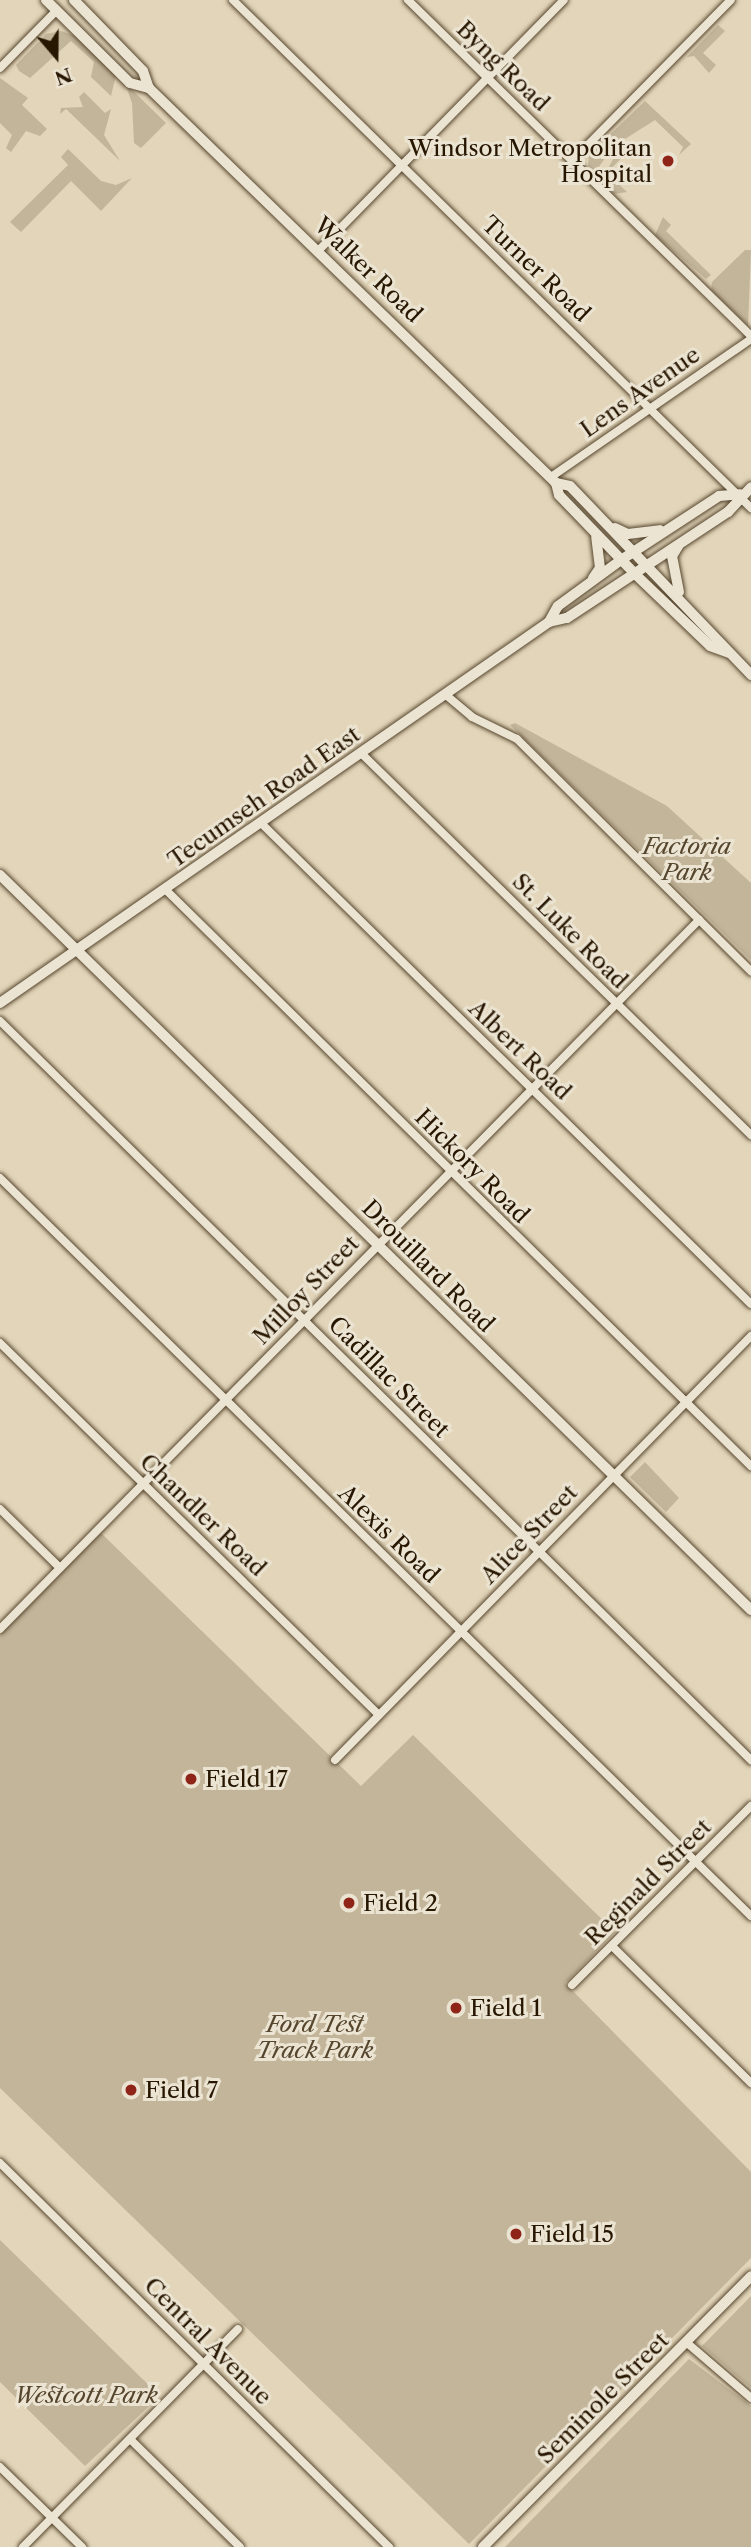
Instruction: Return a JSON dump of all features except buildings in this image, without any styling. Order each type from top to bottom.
[{"type":"main road","name":"Walker Road","points":[[46,0],[59,5],[130,83],[149,88],[554,480],[570,486],[681,597],[751,675]]},
{"type":"main road","name":"Walker Road","points":[[76,1],[144,71],[149,88]]},
{"type":"main road","points":[[59,5],[76,1]]},
{"type":"main road","name":"Walker Road","points":[[554,480],[559,495],[634,573],[710,646],[729,653]]},
{"type":"main road","name":"Tecumseh Road East","points":[[0,1003],[167,891],[549,622],[567,618],[728,512],[740,494],[751,486]]},
{"type":"main road","name":"Tecumseh Road East","points":[[549,622],[558,606],[634,551],[719,496],[740,494]]},
{"type":"main road","points":[[607,524],[628,534],[673,527]]},
{"type":"main road","points":[[592,580],[600,568],[595,534]]},
{"type":"main road","points":[[681,542],[672,556],[681,597]]},
{"type":"street","name":"Turner Road","points":[[233,0],[652,407],[751,508]]},
{"type":"street","name":"Byng Road","points":[[408,0],[751,337]]},
{"type":"street","points":[[318,251],[564,0]]},
{"type":"street","points":[[572,161],[731,0]]},
{"type":"street","points":[[0,68],[59,5]]},
{"type":"street","name":"Lens Avenue","points":[[554,480],[751,337]]},
{"type":"street","points":[[446,695],[472,717],[517,739],[751,971]]},
{"type":"street","name":"St. Luke Road","points":[[362,754],[751,1135]]},
{"type":"street","name":"Albert Road","points":[[262,824],[751,1304]]},
{"type":"street","name":"Drouillard Road","points":[[0,875],[751,1610]]},
{"type":"street","name":"Hickory Road","points":[[167,891],[751,1466]]},
{"type":"street","name":"Milloy Street","points":[[0,1629],[699,920]]},
{"type":"street","name":"Cadillac Street","points":[[0,1021],[751,1760]]},
{"type":"street","name":"Alexis Road","points":[[0,1178],[751,1916]]},
{"type":"street","name":"Alice Street","points":[[335,1760],[751,1336]]},
{"type":"street","name":"Chandler Road","points":[[0,1343],[379,1715]]},
{"type":"street","points":[[0,1509],[60,1568]]},
{"type":"street","name":"Reginald Street","points":[[572,1985],[613,1947],[751,1806]]},
{"type":"street","points":[[613,1947],[751,2083]]},
{"type":"street","name":"Central Avenue","points":[[0,2163],[389,2547]]},
{"type":"street","name":"Seminole Street","points":[[483,2547],[751,2276]]},
{"type":"street","points":[[23,2547],[238,2329]]},
{"type":"street","points":[[686,2342],[751,2398]]},
{"type":"street","points":[[130,2439],[240,2547]]},
{"type":"street","points":[[0,2467],[82,2547]]},
{"type":"green space","points":[[718,25],[725,31],[703,53],[716,65],[709,73],[694,56],[687,57]]},
{"type":"green space","points":[[61,31],[76,36],[116,75],[111,96],[91,77],[94,62],[71,41],[30,78],[19,71],[16,65],[46,34]]},
{"type":"green space","points":[[0,78],[28,98],[22,105],[47,129],[40,136],[26,131],[11,152],[6,148],[12,135],[0,123]]},
{"type":"green space","points":[[125,83],[166,123],[141,148],[134,143],[132,103]]},
{"type":"green space","points":[[84,92],[105,113],[111,109],[104,135],[120,161],[66,109],[60,114],[61,108],[83,107],[79,97]]},
{"type":"green space","points":[[645,101],[691,144],[679,155],[683,147],[655,120],[614,146],[595,172],[588,166],[589,155]]},
{"type":"green space","points":[[637,142],[647,143],[629,150],[607,173],[627,192],[614,194],[604,184],[604,176],[617,152]]},
{"type":"green space","points":[[68,149],[101,181],[116,185],[132,178],[101,211],[71,181],[21,232],[10,222],[68,165],[61,157]]},
{"type":"green space","points":[[663,217],[671,225],[666,231],[711,275],[706,279],[655,235]]},
{"type":"green space","points":[[745,250],[751,250],[748,326],[711,290],[712,282]]},
{"type":"green space","name":"Factoria Park","points":[[515,723],[667,806],[751,883],[751,960],[510,725]]},
{"type":"green space","points":[[645,1462],[679,1498],[666,1512],[630,1477]]},
{"type":"green space","name":"Ford Test Track Park","points":[[101,1533],[361,1786],[413,1735],[615,1932],[565,1983],[751,2172],[751,2258],[469,2544],[0,2088],[0,1635]]},
{"type":"green space","name":"Westcott Park","points":[[0,2240],[160,2396],[85,2466],[0,2382]]},
{"type":"green space","points":[[751,2296],[751,2388],[702,2346]]},
{"type":"green space","points":[[689,2359],[751,2406],[751,2547],[505,2547]]},
{"type":"place","name":"Windsor Metropolitan Hospital","points":[[668,161]]},
{"type":"place","name":"Field 17","points":[[191,1779]]},
{"type":"place","name":"Field 2","points":[[349,1903]]},
{"type":"place","name":"Field 1","points":[[456,2008]]},
{"type":"place","name":"Field 7","points":[[131,2090]]},
{"type":"place","name":"Field 15","points":[[516,2234]]}]
